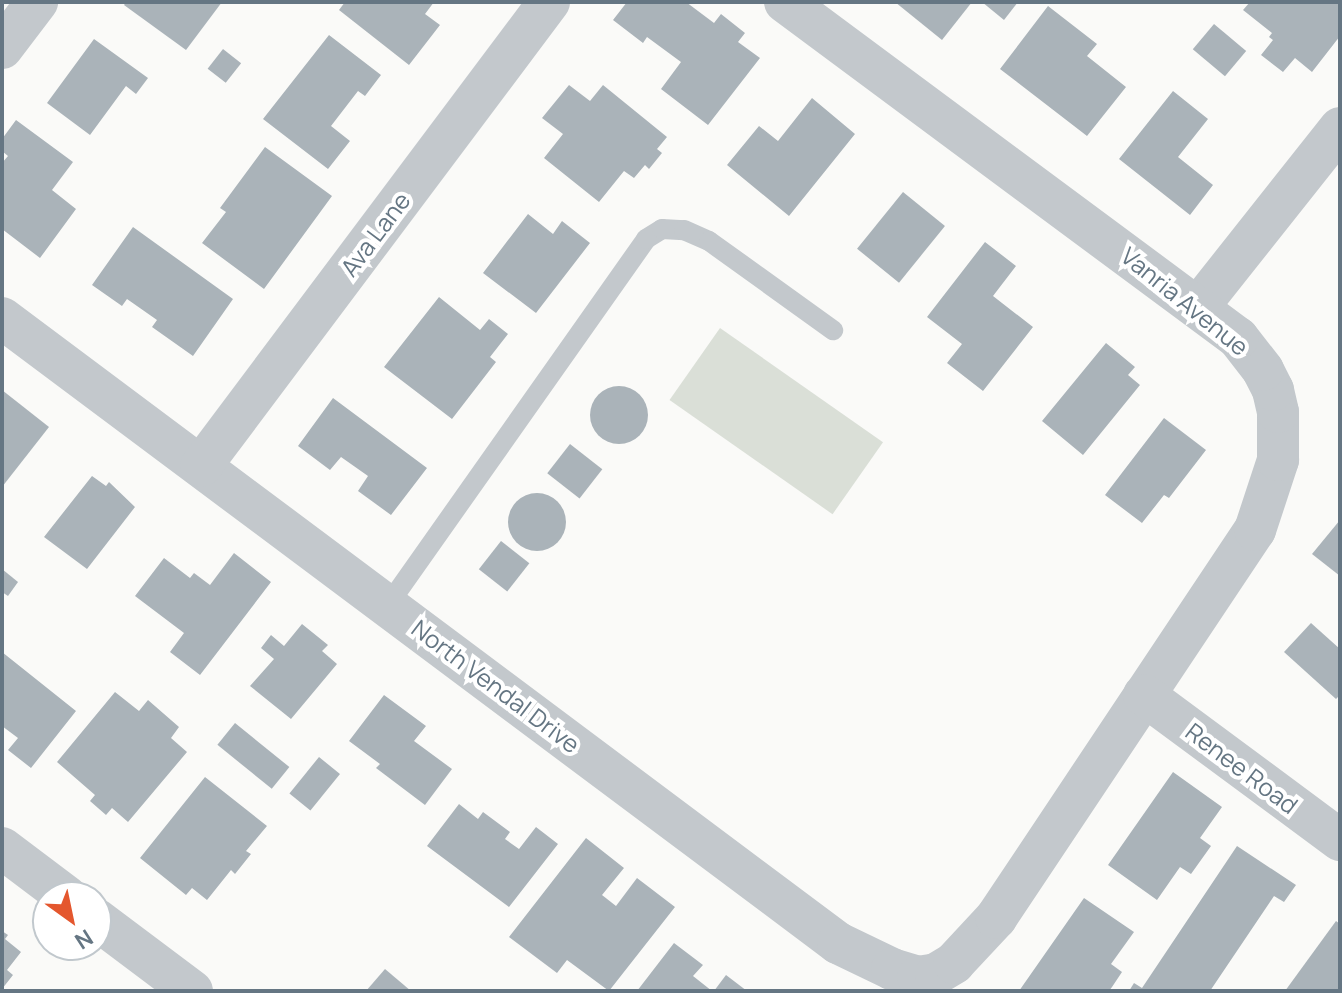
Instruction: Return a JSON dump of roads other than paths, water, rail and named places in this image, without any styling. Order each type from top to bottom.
[{"type":"street","points":[[2,48],[37,2]]},
{"type":"street","name":"Ava Lane","points":[[201,466],[549,2]]},
{"type":"street","name":"Vanria Avenue","points":[[785,2],[1199,306],[1252,353],[1268,380],[1278,412],[1278,460],[1255,530],[996,918]]},
{"type":"street","points":[[1199,306],[1340,128]]},
{"type":"street","name":"North Vendal Drive","points":[[2,318],[838,943],[868,960],[918,977],[936,974],[965,954],[996,918]]},
{"type":"street","name":"Renee Road","points":[[1144,695],[1340,840]]},
{"type":"street","points":[[2,848],[46,881]]},
{"type":"street","points":[[112,931],[192,991]]},
{"type":"lane","points":[[388,605],[646,239],[662,229],[684,230],[709,241],[833,330]]}]
